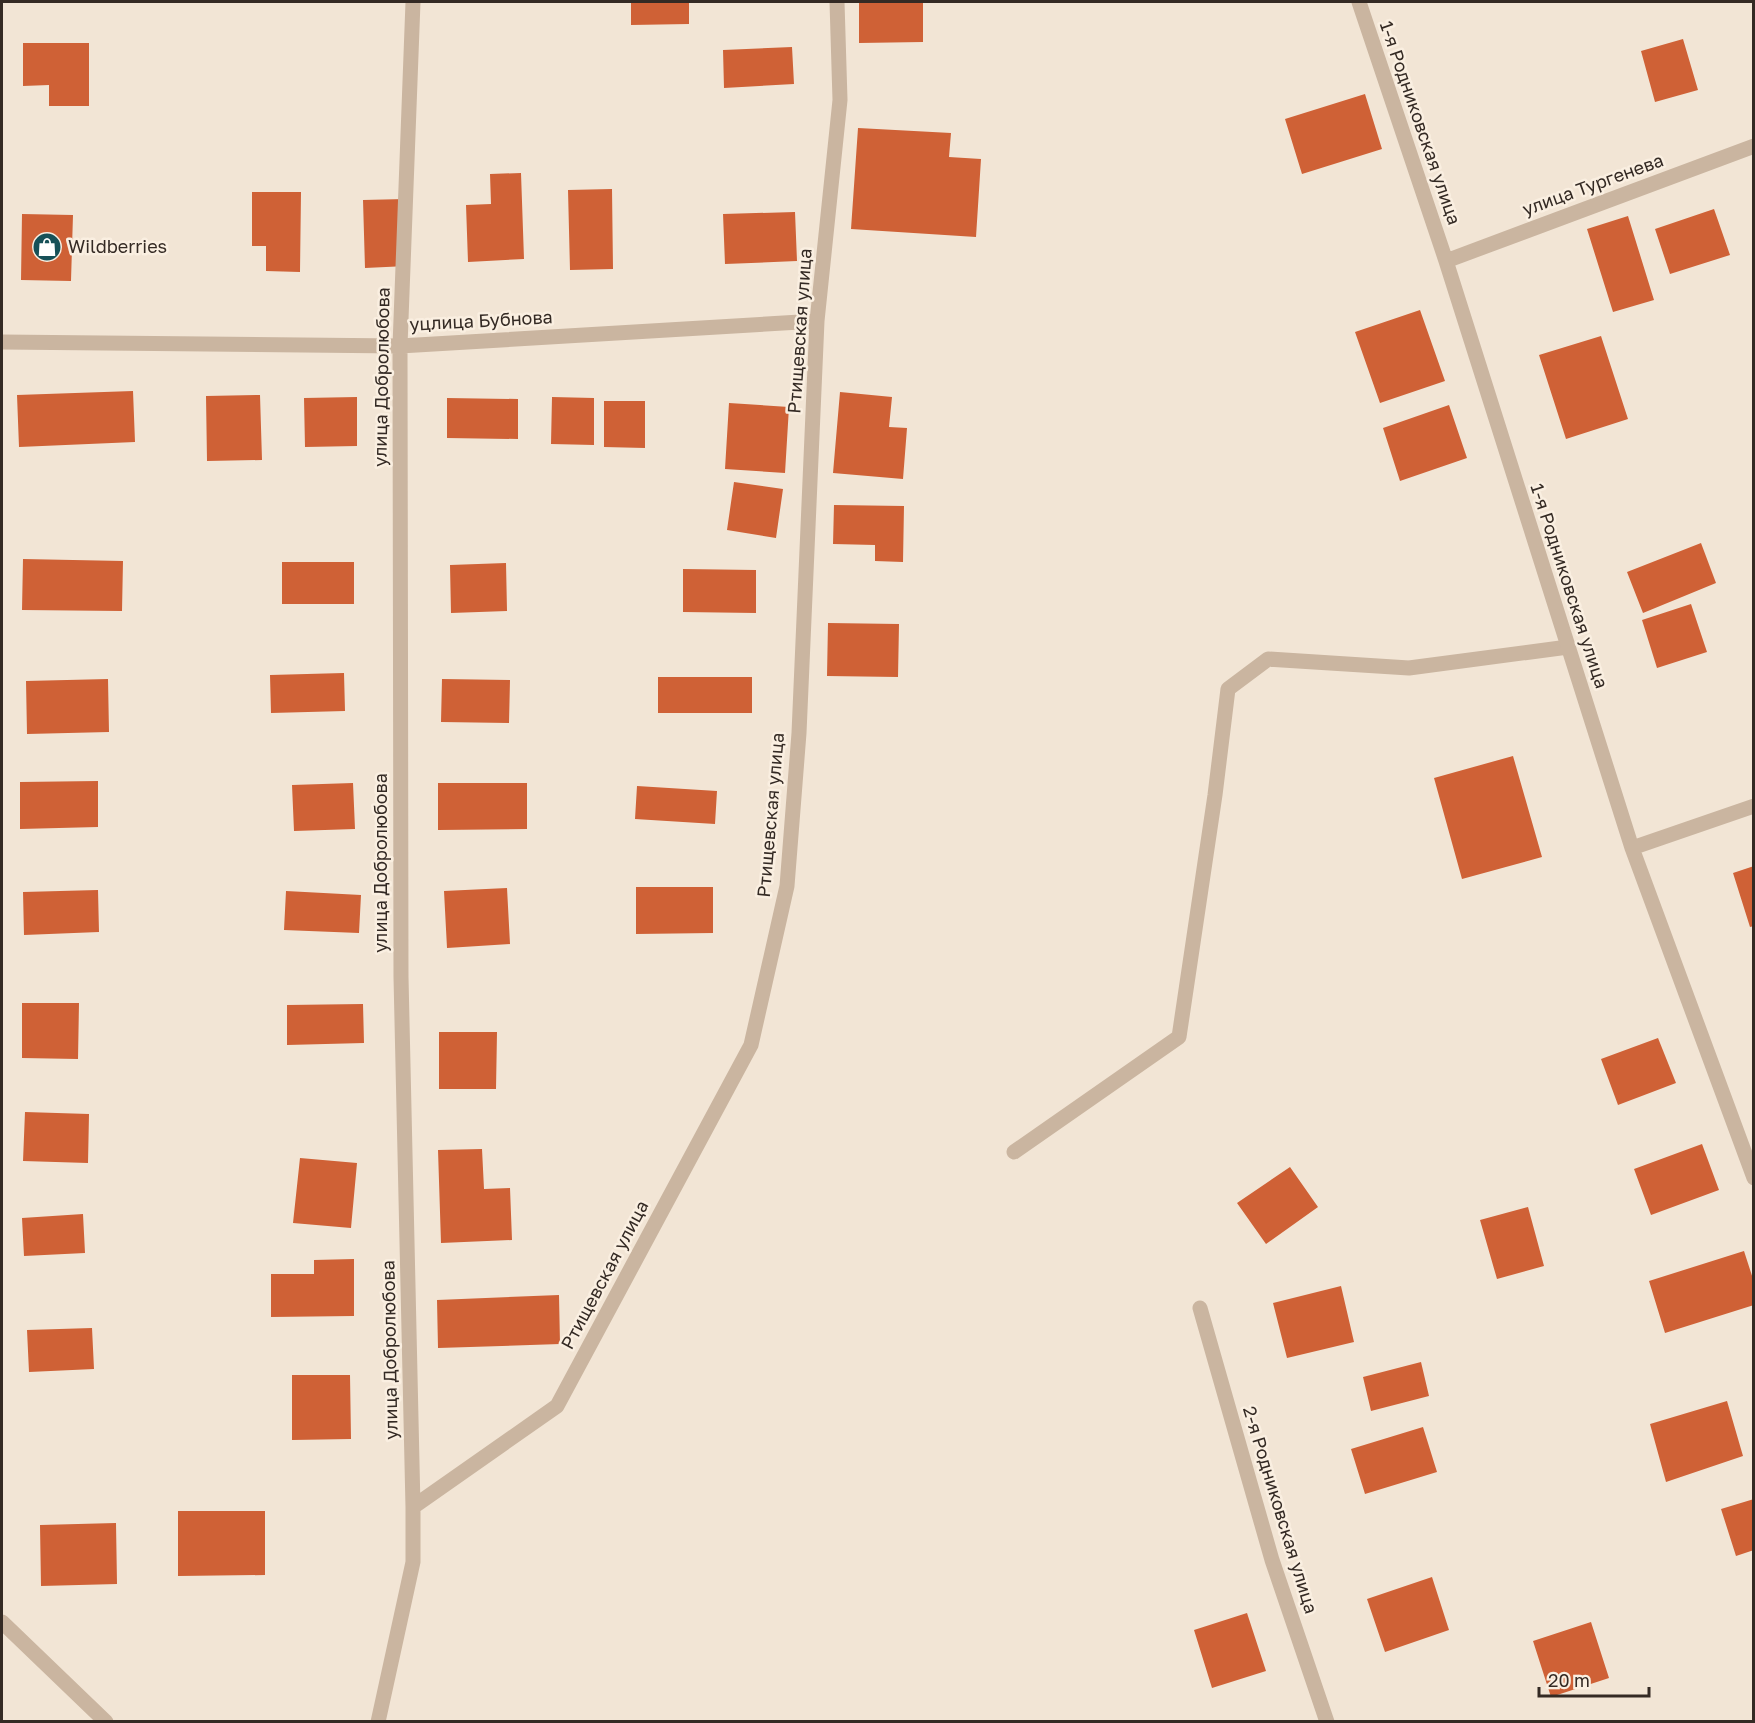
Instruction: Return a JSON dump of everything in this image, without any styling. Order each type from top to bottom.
[{"type":"street","name":"улица Добролюбова","points":[[378,1722],[413,1562],[400,977],[400,346],[413,2]]},
{"type":"street","name":"Ртищевская улица","points":[[413,1506],[557,1406],[751,1045],[787,886],[799,733],[818,321],[840,100],[837,2]]},
{"type":"street","name":"1-я Родниковская улица","points":[[1359,2],[1446,261],[1632,848],[1754,1178]]},
{"type":"street","name":"улица Тургенева","points":[[1446,261],[1754,146]]},
{"type":"street","name":"уцлица Бубнова","points":[[2,342],[400,346],[818,321]]},
{"type":"street","points":[[1014,1152],[1179,1037],[1215,795],[1228,689],[1268,659],[1409,668],[1568,647]]},
{"type":"street","points":[[1632,848],[1754,806]]},
{"type":"street","name":"2-я Родниковская улица","points":[[1200,1308],[1272,1560],[1327,1722]]},
{"type":"street","points":[[2,1626],[106,1722]]},
{"type":"building","points":[[631,2],[689,2],[689,24],[631,25]]},
{"type":"building","points":[[859,2],[923,2],[923,42],[859,43]]},
{"type":"building","points":[[1683,39],[1698,90],[1655,102],[1641,51]]},
{"type":"building","points":[[23,43],[89,43],[89,106],[49,106],[49,85],[23,86]]},
{"type":"building","points":[[792,47],[794,84],[724,88],[723,50]]},
{"type":"building","points":[[1365,94],[1382,149],[1302,174],[1285,119]]},
{"type":"building","points":[[858,128],[951,133],[949,157],[981,159],[976,237],[851,229]]},
{"type":"building","points":[[521,173],[524,259],[468,262],[466,205],[491,204],[490,174]]},
{"type":"building","points":[[612,189],[613,269],[570,270],[568,190]]},
{"type":"building","points":[[252,192],[301,192],[300,272],[266,271],[266,246],[252,246]]},
{"type":"building","points":[[405,199],[407,266],[365,268],[363,200]]},
{"type":"building","points":[[1714,209],[1730,255],[1670,274],[1655,229]]},
{"type":"building","points":[[795,212],[797,261],[725,264],[723,214]]},
{"type":"building","name":"Wildberries","points":[[22,214],[73,215],[71,281],[21,280]]},
{"type":"building","points":[[1628,216],[1654,300],[1613,312],[1587,229]]},
{"type":"building","points":[[1420,310],[1445,381],[1380,403],[1355,332]]},
{"type":"building","points":[[1601,336],[1628,419],[1566,439],[1539,355]]},
{"type":"building","points":[[133,391],[135,442],[19,447],[17,395]]},
{"type":"building","points":[[840,392],[892,397],[889,427],[907,428],[903,479],[833,473]]},
{"type":"building","points":[[260,395],[262,460],[207,461],[206,396]]},
{"type":"building","points":[[357,397],[357,446],[305,447],[304,398]]},
{"type":"building","points":[[552,397],[594,398],[594,445],[551,444]]},
{"type":"building","points":[[447,398],[518,399],[518,439],[447,438]]},
{"type":"building","points":[[604,401],[645,401],[645,448],[604,447]]},
{"type":"building","points":[[729,403],[789,407],[785,473],[725,469]]},
{"type":"building","points":[[1449,405],[1467,458],[1400,481],[1383,428]]},
{"type":"building","points":[[734,482],[783,489],[776,538],[727,530]]},
{"type":"building","points":[[834,505],[904,506],[903,562],[875,561],[875,545],[833,544]]},
{"type":"building","points":[[1701,543],[1716,583],[1643,613],[1627,572]]},
{"type":"building","points":[[23,559],[123,561],[122,611],[22,610]]},
{"type":"building","points":[[282,562],[354,562],[354,604],[282,604]]},
{"type":"building","points":[[506,563],[507,611],[451,613],[450,565]]},
{"type":"building","points":[[683,569],[756,570],[756,613],[683,612]]},
{"type":"building","points":[[1691,604],[1707,652],[1657,668],[1642,620]]},
{"type":"building","points":[[828,623],[899,624],[898,677],[827,676]]},
{"type":"building","points":[[344,673],[345,711],[271,713],[270,675]]},
{"type":"building","points":[[658,677],[752,677],[752,713],[658,713]]},
{"type":"building","points":[[108,679],[109,732],[27,734],[26,681]]},
{"type":"building","points":[[442,679],[510,680],[509,723],[441,722]]},
{"type":"building","points":[[1513,756],[1542,857],[1462,879],[1434,778]]},
{"type":"building","points":[[98,781],[98,827],[20,829],[20,782]]},
{"type":"building","points":[[353,783],[355,829],[294,831],[292,785]]},
{"type":"building","points":[[438,783],[527,783],[527,829],[438,830]]},
{"type":"building","points":[[637,786],[717,791],[715,824],[635,819]]},
{"type":"building","points":[[1754,866],[1754,926],[1750,927],[1733,873]]},
{"type":"building","points":[[636,887],[713,887],[713,933],[636,934]]},
{"type":"building","points":[[507,888],[510,944],[447,948],[444,891]]},
{"type":"building","points":[[98,890],[99,932],[24,935],[23,892]]},
{"type":"building","points":[[286,891],[361,895],[359,933],[284,930]]},
{"type":"building","points":[[22,1003],[79,1003],[78,1059],[22,1058]]},
{"type":"building","points":[[363,1004],[364,1043],[287,1045],[287,1005]]},
{"type":"building","points":[[439,1032],[497,1032],[496,1089],[439,1089]]},
{"type":"building","points":[[1658,1038],[1676,1083],[1618,1105],[1601,1059]]},
{"type":"building","points":[[25,1112],[89,1114],[88,1163],[23,1161]]},
{"type":"building","points":[[1702,1144],[1719,1190],[1651,1215],[1634,1169]]},
{"type":"building","points":[[482,1149],[484,1189],[510,1188],[512,1240],[441,1243],[438,1150]]},
{"type":"building","points":[[300,1158],[357,1163],[351,1228],[293,1223]]},
{"type":"building","points":[[1290,1167],[1318,1207],[1266,1244],[1237,1203]]},
{"type":"building","points":[[1528,1207],[1544,1266],[1497,1279],[1480,1220]]},
{"type":"building","points":[[83,1214],[85,1253],[24,1256],[22,1218]]},
{"type":"building","points":[[1744,1251],[1754,1282],[1754,1305],[1665,1333],[1649,1281]]},
{"type":"building","points":[[354,1259],[354,1316],[271,1317],[271,1274],[314,1274],[314,1260]]},
{"type":"building","points":[[1341,1286],[1354,1342],[1287,1358],[1273,1303]]},
{"type":"building","points":[[559,1295],[560,1344],[438,1348],[437,1300]]},
{"type":"building","points":[[92,1328],[94,1369],[29,1372],[27,1330]]},
{"type":"building","points":[[1421,1362],[1429,1396],[1371,1411],[1363,1377]]},
{"type":"building","points":[[292,1375],[350,1375],[351,1439],[292,1440]]},
{"type":"building","points":[[1727,1401],[1743,1456],[1666,1482],[1650,1424]]},
{"type":"building","points":[[1423,1427],[1437,1472],[1365,1494],[1351,1449]]},
{"type":"building","points":[[1754,1499],[1754,1550],[1736,1556],[1721,1509]]},
{"type":"building","points":[[178,1511],[265,1511],[265,1575],[178,1576]]},
{"type":"building","points":[[116,1523],[117,1584],[41,1586],[40,1525]]},
{"type":"building","points":[[1432,1577],[1449,1630],[1385,1652],[1367,1599]]},
{"type":"building","points":[[1247,1613],[1266,1671],[1212,1688],[1194,1630]]},
{"type":"building","points":[[1591,1622],[1609,1678],[1551,1697],[1533,1641]]},
{"type":"place","name":"Wildberries","points":[[47,247]]}]
